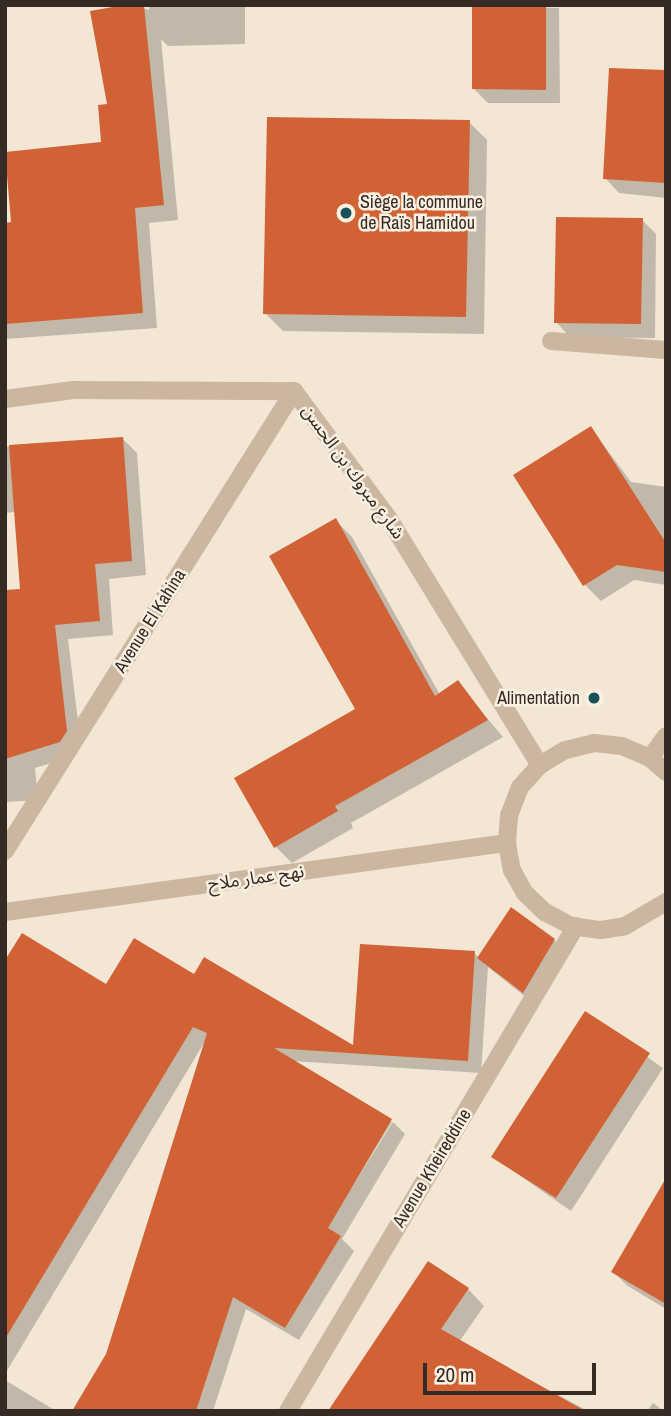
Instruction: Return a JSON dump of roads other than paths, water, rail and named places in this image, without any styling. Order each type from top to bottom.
[{"type":"street","points":[[551,341],[666,350]]},
{"type":"street","name":"شارع مبروك بن الحسن","points":[[5,399],[74,390],[294,391],[389,519],[540,765]]},
{"type":"street","name":"Avenue El Kahina","points":[[5,851],[294,391]]},
{"type":"street","points":[[650,758],[666,736]]},
{"type":"street","points":[[666,772],[650,758],[622,746],[594,743],[565,750],[540,765],[520,787],[509,815],[507,844],[512,870],[526,893],[545,912],[576,926],[601,930],[625,926],[666,902]]},
{"type":"street","name":"نهج عمار ملاح","points":[[5,912],[507,844]]},
{"type":"street","name":"Avenue Kheireddine","points":[[288,1411],[576,926]]},
{"type":"place","name":"Siège la commune de Raïs Hamidou","points":[[346,213]]},
{"type":"place","name":"Alimentation","points":[[594,698]]}]
